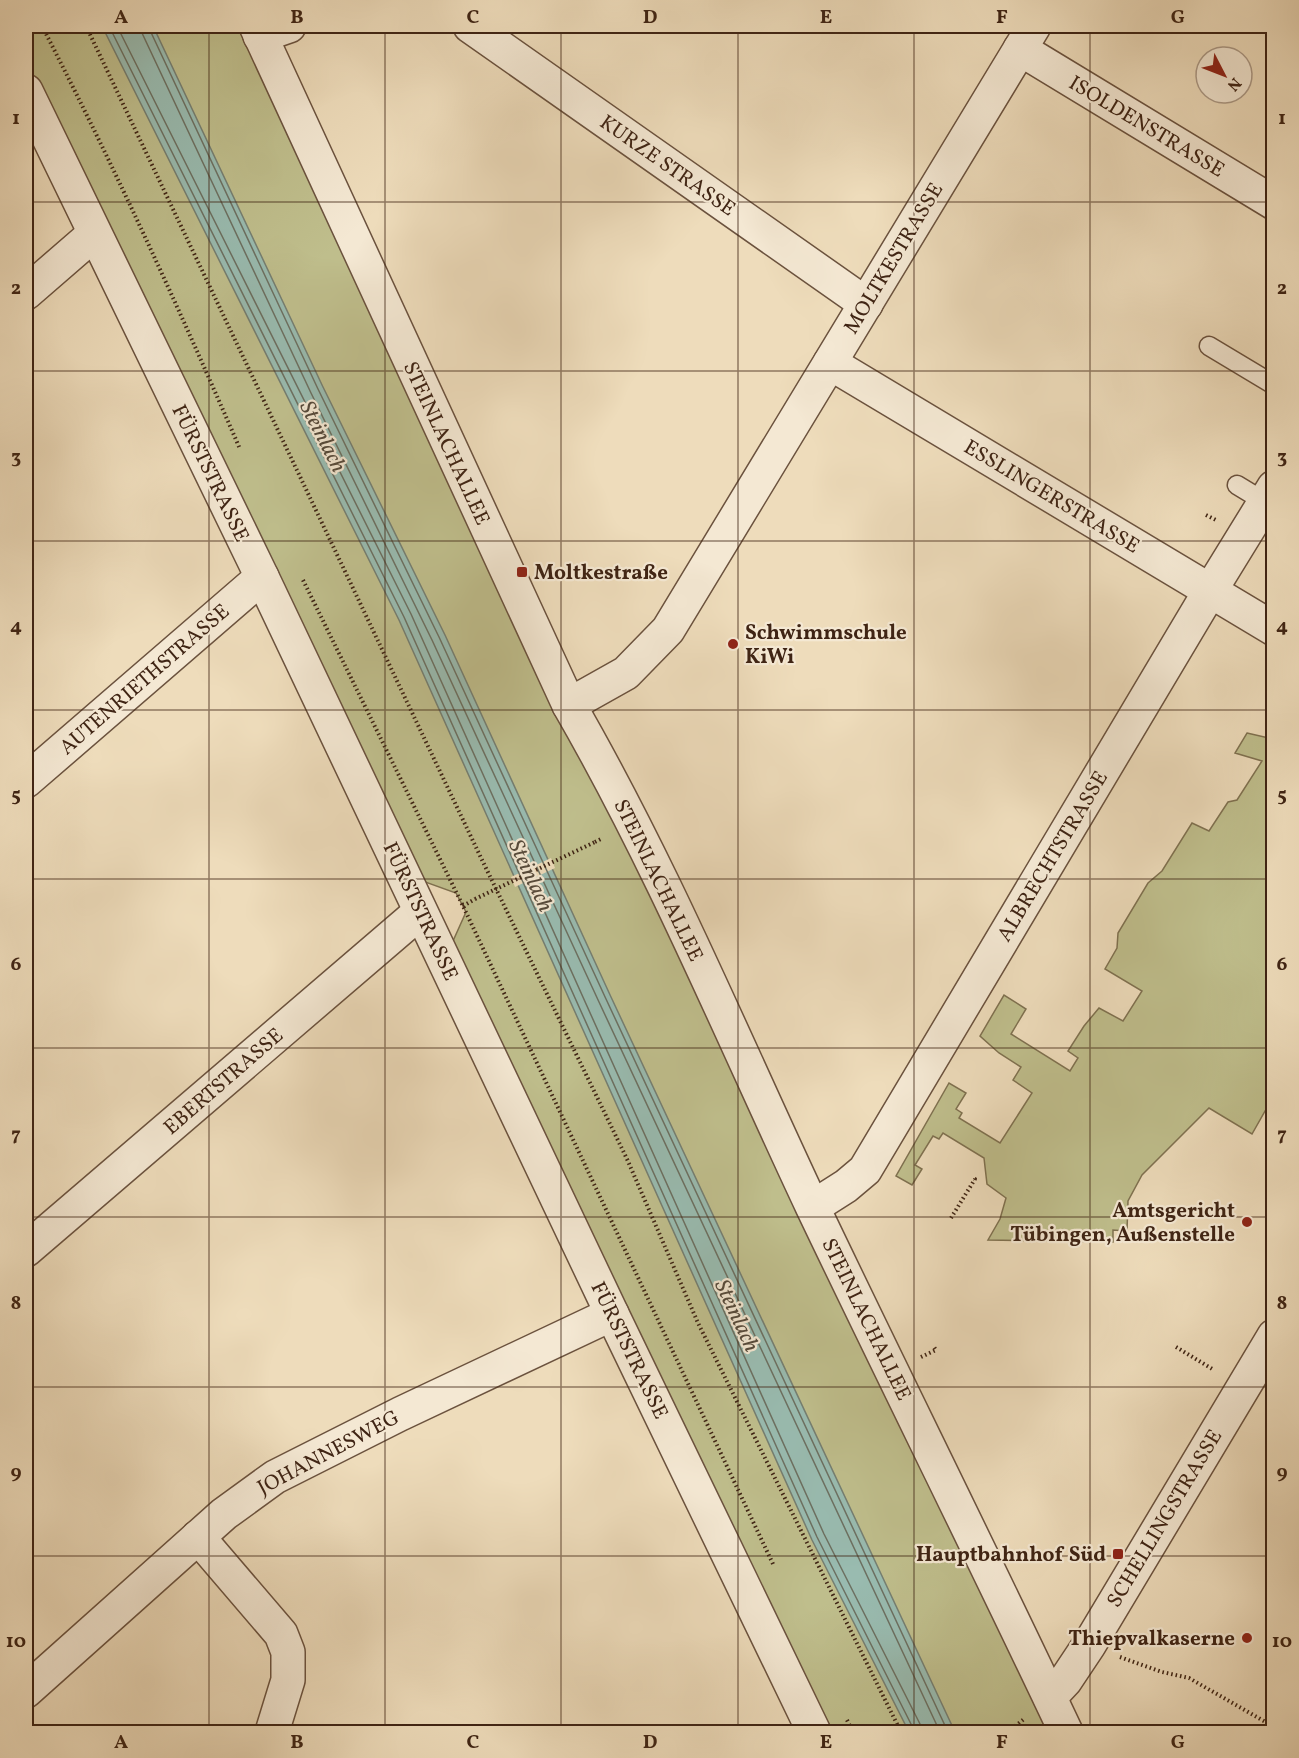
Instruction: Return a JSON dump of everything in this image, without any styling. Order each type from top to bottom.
[{"type":"street","name":"KURZE STRASSE","points":[[470,26],[866,304]]},
{"type":"street","name":"STEINLACHALLEE","points":[[268,29],[569,705],[602,762],[634,825],[813,1207],[1066,1732]]},
{"type":"street","name":"MOLTKESTRASSE","points":[[569,705],[626,673],[668,630],[1027,37]]},
{"type":"street","name":"ISOLDENSTRASSE","points":[[1027,37],[1274,203]]},
{"type":"street","name":"FÜRSTSTRASSE","points":[[26,91],[262,577],[612,1314],[814,1732]]},
{"type":"street","points":[[26,293],[94,234]]},
{"type":"street","name":"ESSLINGERSTRASSE","points":[[830,363],[1274,629]]},
{"type":"street","name":"ALBRECHTSTRASSE","points":[[813,1207],[846,1186],[865,1170],[1210,591],[1258,491]]},
{"type":"street","name":"AUTENRIETHSTRASSE","points":[[26,781],[262,577]]},
{"type":"street","name":"EBERTSTRASSE","points":[[26,1250],[420,912]]},
{"type":"street","name":"JOHANNESWEG","points":[[26,1691],[247,1496],[301,1463],[612,1314]]},
{"type":"street","name":"SCHELLINGSTRASSE","points":[[1050,1697],[1065,1681],[1089,1644],[1274,1336]]},
{"type":"street","points":[[198,1537],[271,1620],[285,1643],[288,1652],[288,1680],[272,1732]]},
{"type":"lane","points":[[1209,346],[1274,385]]},
{"type":"path","points":[[42,26],[75,89],[187,328],[243,458]]},
{"type":"path","points":[[86,26],[483,862],[627,1159],[698,1323],[901,1732]]},
{"type":"path","points":[[1206,515],[1215,519]]},
{"type":"path","points":[[298,571],[463,906],[776,1571]]},
{"type":"path","points":[[463,906],[606,837]]},
{"type":"path","points":[[951,1218],[975,1179],[972,1177]]},
{"type":"path","points":[[927,1354],[936,1350],[934,1347]]},
{"type":"path","points":[[1176,1347],[1214,1370]]},
{"type":"path","points":[[1123,1658],[1162,1672],[1189,1678],[1274,1727]]},
{"type":"path","points":[[842,1710],[853,1732]]},
{"type":"shaded area","points":[[26,26],[256,26],[1066,1732],[815,1732],[444,961],[466,912],[456,893],[403,874],[26,91]]},
{"type":"shaded area","points":[[1247,733],[1273,739],[1273,1097],[1252,1134],[1209,1108],[1142,1175],[1128,1201],[1127,1231],[1113,1230],[1113,1242],[988,1240],[1000,1219],[1006,1198],[987,1184],[984,1158],[943,1133],[939,1139],[933,1136],[915,1165],[922,1169],[912,1185],[896,1176],[949,1083],[966,1093],[956,1109],[962,1113],[959,1118],[1000,1143],[1032,1093],[1013,1080],[1021,1067],[999,1053],[980,1036],[1004,995],[1026,1009],[1011,1034],[1070,1071],[1078,1058],[1068,1051],[1099,1008],[1123,1021],[1142,991],[1105,969],[1117,948],[1118,933],[1148,883],[1162,871],[1192,823],[1209,831],[1228,802],[1237,800],[1262,761],[1235,753]]},
{"type":"water","name":"Steinlach","points":[[102,26],[153,26],[323,387],[445,635],[611,997],[955,1732],[909,1732],[812,1540],[399,620]]},
{"type":"pier","points":[[551,858],[555,868],[515,887],[511,877]]},
{"type":"place","name":"Moltkestraße","points":[[522,572]]},
{"type":"place","name":"Schwimmschule KiWi","points":[[733,644]]},
{"type":"place","name":"Amtsgericht Tübingen, Außenstelle","points":[[1247,1222]]},
{"type":"place","name":"Hauptbahnhof Süd","points":[[1118,1554]]},
{"type":"place","name":"Thiepvalkaserne","points":[[1247,1638]]}]
